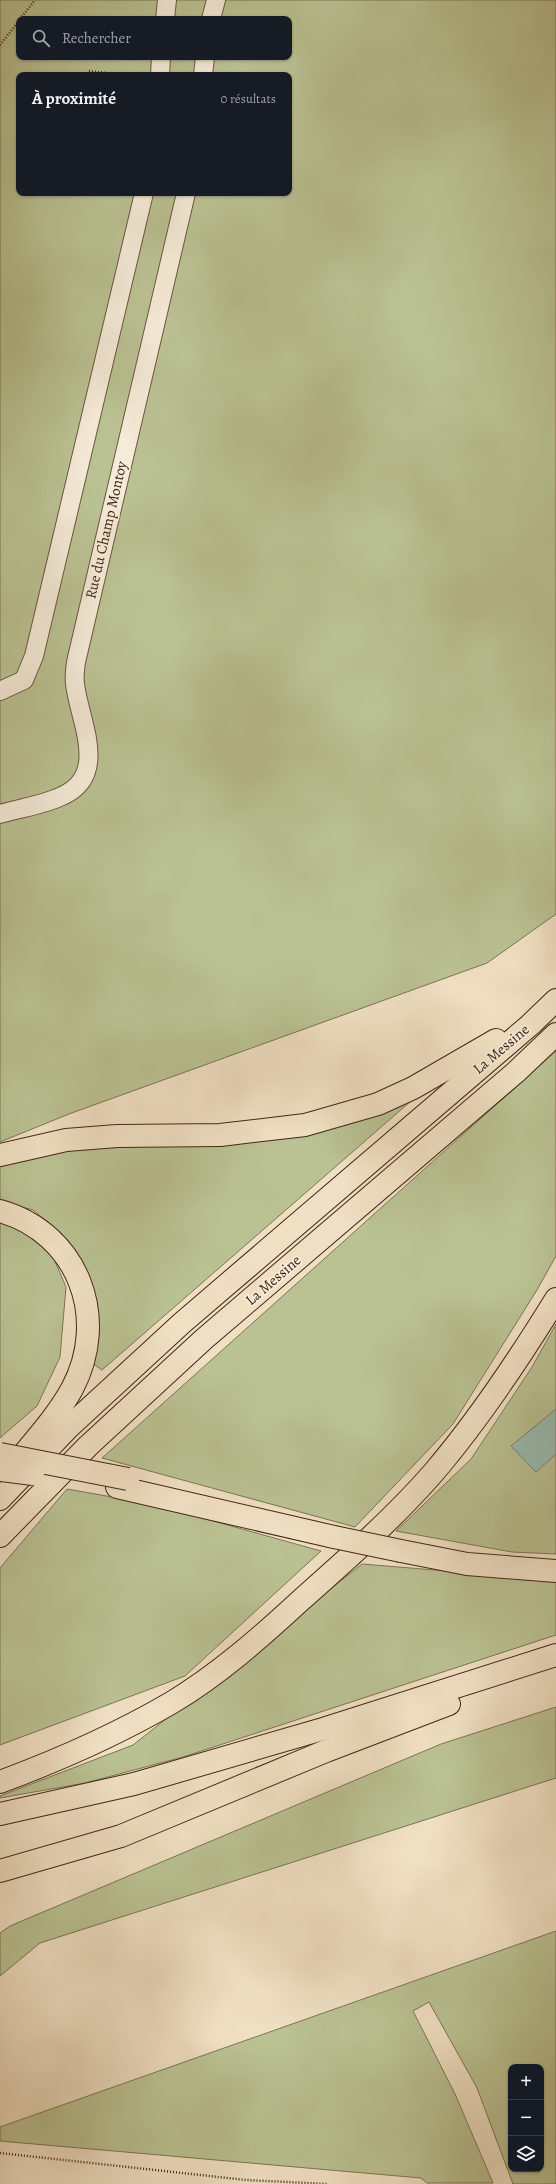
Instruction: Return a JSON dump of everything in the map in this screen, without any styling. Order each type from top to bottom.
[{"type":"highway","name":"La Messine","points":[[0,1499],[69,1427],[182,1323],[530,1025],[556,1000]]},
{"type":"highway","points":[[0,1155],[66,1140],[117,1136],[220,1135],[305,1126],[378,1104],[414,1088],[483,1046],[530,1025]]},
{"type":"highway","name":"La Messine","points":[[0,1536],[88,1446],[204,1339],[516,1072],[556,1034]]},
{"type":"highway","points":[[0,1211],[26,1221],[42,1230],[64,1253],[83,1289],[87,1327],[85,1349],[72,1388],[49,1424],[0,1482]]},
{"type":"highway","points":[[0,1782],[54,1762],[118,1732],[173,1702],[224,1665],[273,1626],[360,1546],[434,1472],[493,1397],[556,1300]]},
{"type":"highway","points":[[0,1454],[123,1483],[334,1537],[467,1564],[556,1571]]},
{"type":"highway","points":[[0,1470],[123,1483]]},
{"type":"highway","points":[[0,1814],[134,1784],[323,1730],[556,1655]]},
{"type":"highway","points":[[0,1871],[121,1836],[173,1816],[326,1751],[456,1701],[501,1672]]},
{"type":"street","points":[[165,16],[167,0]]},
{"type":"street","points":[[212,16],[216,0]]},
{"type":"street","points":[[160,72],[161,60]]},
{"type":"street","points":[[203,72],[205,60]]},
{"type":"street","points":[[0,691],[24,680],[34,656],[143,196]]},
{"type":"street","name":"Rue du Champ Montoy","points":[[0,814],[62,796],[75,787],[88,767],[91,754],[75,683],[76,662],[185,196]]},
{"type":"path","points":[[23,16],[35,0]]},
{"type":"path","points":[[0,45],[16,25]]},
{"type":"path","points":[[89,71],[97,72]]},
{"type":"path","points":[[0,2153],[246,2180],[328,2184]]},
{"type":"green space","points":[[0,0],[556,0],[556,914],[487,963],[69,1114],[0,1142]]},
{"type":"green space","points":[[556,1051],[556,1256],[537,1290],[453,1424],[355,1527],[102,1458]]},
{"type":"green space","points":[[411,1101],[102,1370],[89,1361],[83,1268],[62,1234],[33,1210],[0,1201],[0,1166],[79,1148]]},
{"type":"green space","points":[[0,1222],[9,1223],[37,1242],[54,1259],[66,1287],[60,1357],[37,1406],[0,1438]]},
{"type":"green space","points":[[556,1324],[556,1554],[512,1552],[396,1531],[471,1459],[532,1367]]},
{"type":"green space","points":[[67,1489],[152,1504],[321,1551],[185,1676],[0,1745],[0,1568]]},
{"type":"green space","points":[[362,1564],[556,1580],[556,1635],[183,1757],[85,1783],[0,1798],[0,1796],[133,1745]]},
{"type":"green space","points":[[556,1707],[556,1778],[40,1943],[0,1976],[0,1933],[10,1926],[441,1744]]},
{"type":"green space","points":[[556,1931],[556,2184],[513,2184],[508,2172],[544,2172],[544,2064],[508,2064],[508,2171],[477,2088],[429,2002],[413,2011],[455,2094],[493,2183],[427,2183],[421,2178],[0,2141],[0,2127]]},
{"type":"water","points":[[556,1409],[556,1454],[536,1472],[511,1446]]}]
